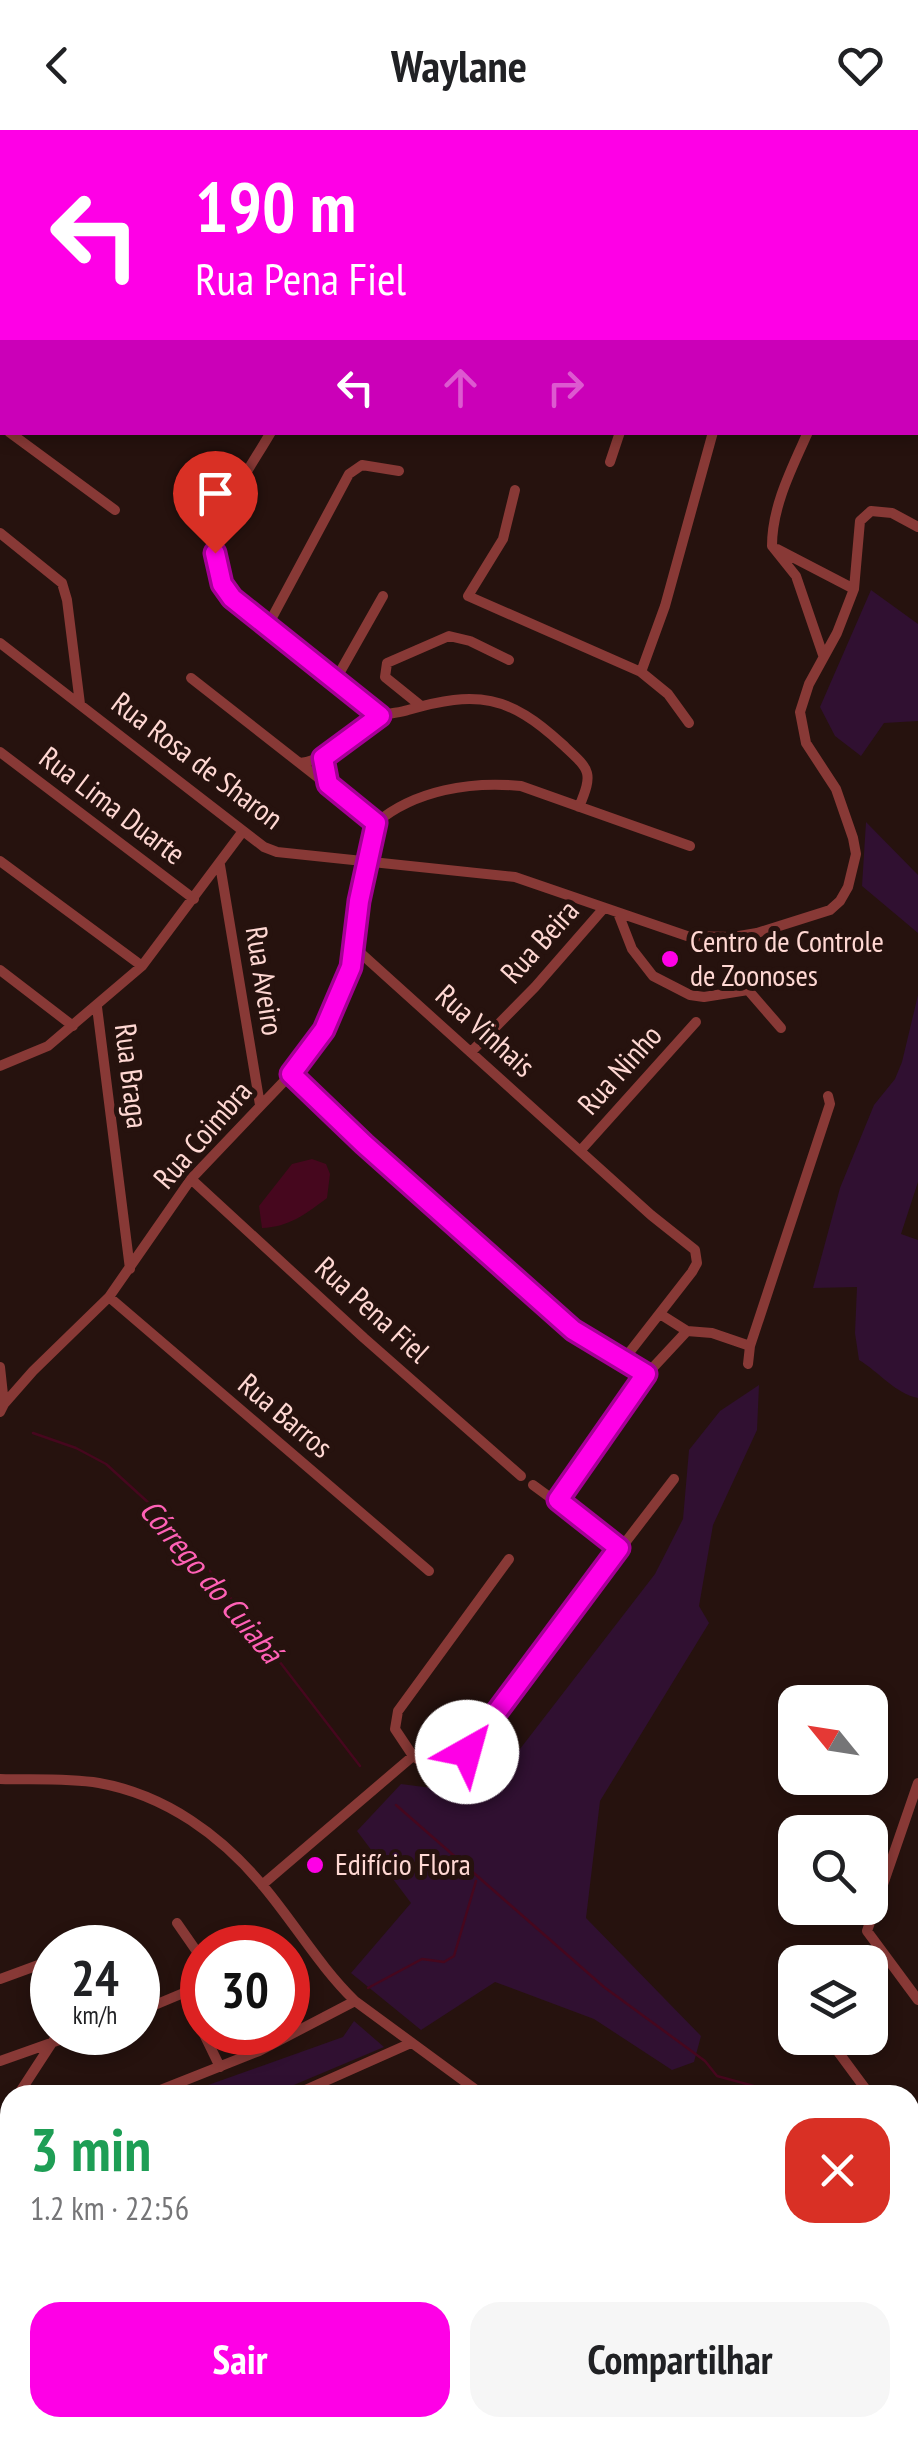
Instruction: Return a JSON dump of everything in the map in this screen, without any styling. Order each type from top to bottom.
[{"type":"street","points":[[13,435],[115,510]]},
{"type":"street","points":[[269,435],[222,521],[215,553],[222,584],[232,598],[380,716]]},
{"type":"street","points":[[610,462],[619,435]]},
{"type":"street","points":[[641,672],[665,606],[712,435]]},
{"type":"street","points":[[807,435],[781,499],[772,546],[796,576],[823,655]]},
{"type":"street","points":[[267,626],[349,474],[362,465],[399,471]]},
{"type":"street","points":[[515,490],[503,539],[468,596],[641,672],[668,694],[688,723]]},
{"type":"street","points":[[823,655],[854,589],[858,528],[866,514],[884,510],[918,527]]},
{"type":"street","points":[[0,533],[62,583],[80,704]]},
{"type":"street","points":[[772,546],[854,589]]},
{"type":"street","points":[[336,679],[383,596]]},
{"type":"street","points":[[421,706],[385,677],[387,663],[396,656],[448,636],[470,641],[508,660]]},
{"type":"street","name":"Rua Rosa de Sharon","points":[[0,643],[264,847],[277,852],[500,874],[687,936],[733,937],[813,918],[840,902],[853,870],[854,838],[836,790],[806,743],[800,712],[823,655]]},
{"type":"street","points":[[190,678],[376,823],[404,805],[431,795],[483,784],[521,786],[690,846]]},
{"type":"street","points":[[300,763],[323,758],[380,716],[468,698],[496,701],[522,710],[586,766],[590,782],[579,808]]},
{"type":"street","name":"Rua Lima Duarte","points":[[0,752],[194,900]]},
{"type":"street","points":[[323,758],[328,784]]},
{"type":"street","name":"Rua Coimbra","points":[[1,1407],[109,1296],[191,1179],[291,1074],[324,1030],[356,948],[355,925],[376,823]]},
{"type":"street","points":[[0,1066],[40,1051],[142,966],[243,831]]},
{"type":"street","points":[[0,860],[142,966]]},
{"type":"street","name":"Rua Aveiro","points":[[220,866],[260,1105]]},
{"type":"street","name":"Rua Beira","points":[[471,1052],[604,908]]},
{"type":"street","points":[[618,914],[632,950],[654,976],[704,998],[748,990],[781,1028]]},
{"type":"street","name":"Rua Vinhais","points":[[356,948],[695,1250],[697,1263],[660,1314]]},
{"type":"street","points":[[0,970],[73,1026]]},
{"type":"street","name":"Rua Braga","points":[[97,1007],[130,1269]]},
{"type":"street","name":"Rua Ninho","points":[[581,1150],[696,1022]]},
{"type":"street","points":[[291,1074],[573,1330],[646,1374]]},
{"type":"street","points":[[748,1364],[750,1346],[813,1164],[830,1104],[828,1096]]},
{"type":"street","name":"Rua Pena Fiel","points":[[191,1179],[521,1476]]},
{"type":"street","name":"Rua Barros","points":[[109,1296],[429,1571]]},
{"type":"street","points":[[624,1358],[660,1314],[688,1331],[712,1333],[750,1346]]},
{"type":"street","points":[[558,1500],[646,1374],[688,1331]]},
{"type":"street","points":[[0,1367],[1,1407]]},
{"type":"street","points":[[510,1559],[398,1710],[395,1730],[412,1756],[428,1766],[446,1770],[467,1752],[674,1480]]},
{"type":"street","points":[[533,1485],[619,1548]]},
{"type":"street","points":[[262,1884],[412,1756]]},
{"type":"street","points":[[0,1779],[98,1783],[144,1796],[182,1814],[210,1834],[262,1884],[354,2001],[468,2085]]},
{"type":"street","points":[[918,1783],[868,1931],[918,2000]]},
{"type":"street","points":[[177,1923],[180,1927]]},
{"type":"street","points":[[0,1979],[30,1968]]},
{"type":"street","points":[[174,2085],[290,2036],[354,2001]]},
{"type":"street","points":[[328,2085],[411,2043]]},
{"type":"street","points":[[0,2061],[30,2051]]},
{"type":"street","points":[[24,2085],[44,2055]]},
{"type":"street","points":[[214,2055],[220,2067]]},
{"type":"street","points":[[840,2055],[863,2085]]},
{"type":"shaded area","points":[[871,590],[918,624],[918,721],[884,723],[861,756],[835,736],[820,707]]},
{"type":"shaded area","points":[[866,822],[918,875],[918,933],[862,886]]},
{"type":"shaded area","points":[[918,995],[918,1182],[901,1234],[918,1240],[918,1398],[895,1387],[859,1360],[855,1333],[857,1287],[813,1288],[840,1188],[874,1105],[895,1079],[902,1062]]},
{"type":"shaded area","points":[[312,1159],[326,1164],[330,1174],[327,1198],[289,1222],[262,1228],[259,1206],[292,1164]]},
{"type":"shaded area","points":[[759,1385],[757,1430],[713,1525],[699,1606],[709,1623],[600,1801],[586,1918],[701,2036],[694,2062],[672,2070],[594,2019],[495,1982],[421,2030],[351,1973],[411,1903],[357,1831],[401,1784],[455,1791],[506,1767],[655,1574],[683,1519],[689,1450],[720,1411]]},
{"type":"shaded area","points":[[354,2021],[384,2047],[294,2085],[208,2085],[292,2055],[310,2055],[310,2049],[343,2037]]},
{"type":"waterway","name":"Córrego do Cuiabá","points":[[33,1433],[76,1448],[106,1464],[162,1515],[360,1766]]},
{"type":"waterway","points":[[396,1805],[604,1987],[705,2061],[717,2076],[750,2085]]},
{"type":"waterway","points":[[368,1988],[422,1959],[444,1962],[454,1956],[476,1881]]},
{"type":"place","name":"Centro de Controle de Zoonoses","points":[[670,959]]},
{"type":"place","name":"Edifício Flora","points":[[315,1865]]},
{"type":"route","points":[[215,553],[222,584],[232,598],[380,716],[323,758],[328,784],[376,823],[359,901],[351,967],[324,1030],[291,1074],[573,1330],[646,1374],[558,1500],[619,1548],[467,1752]]}]
